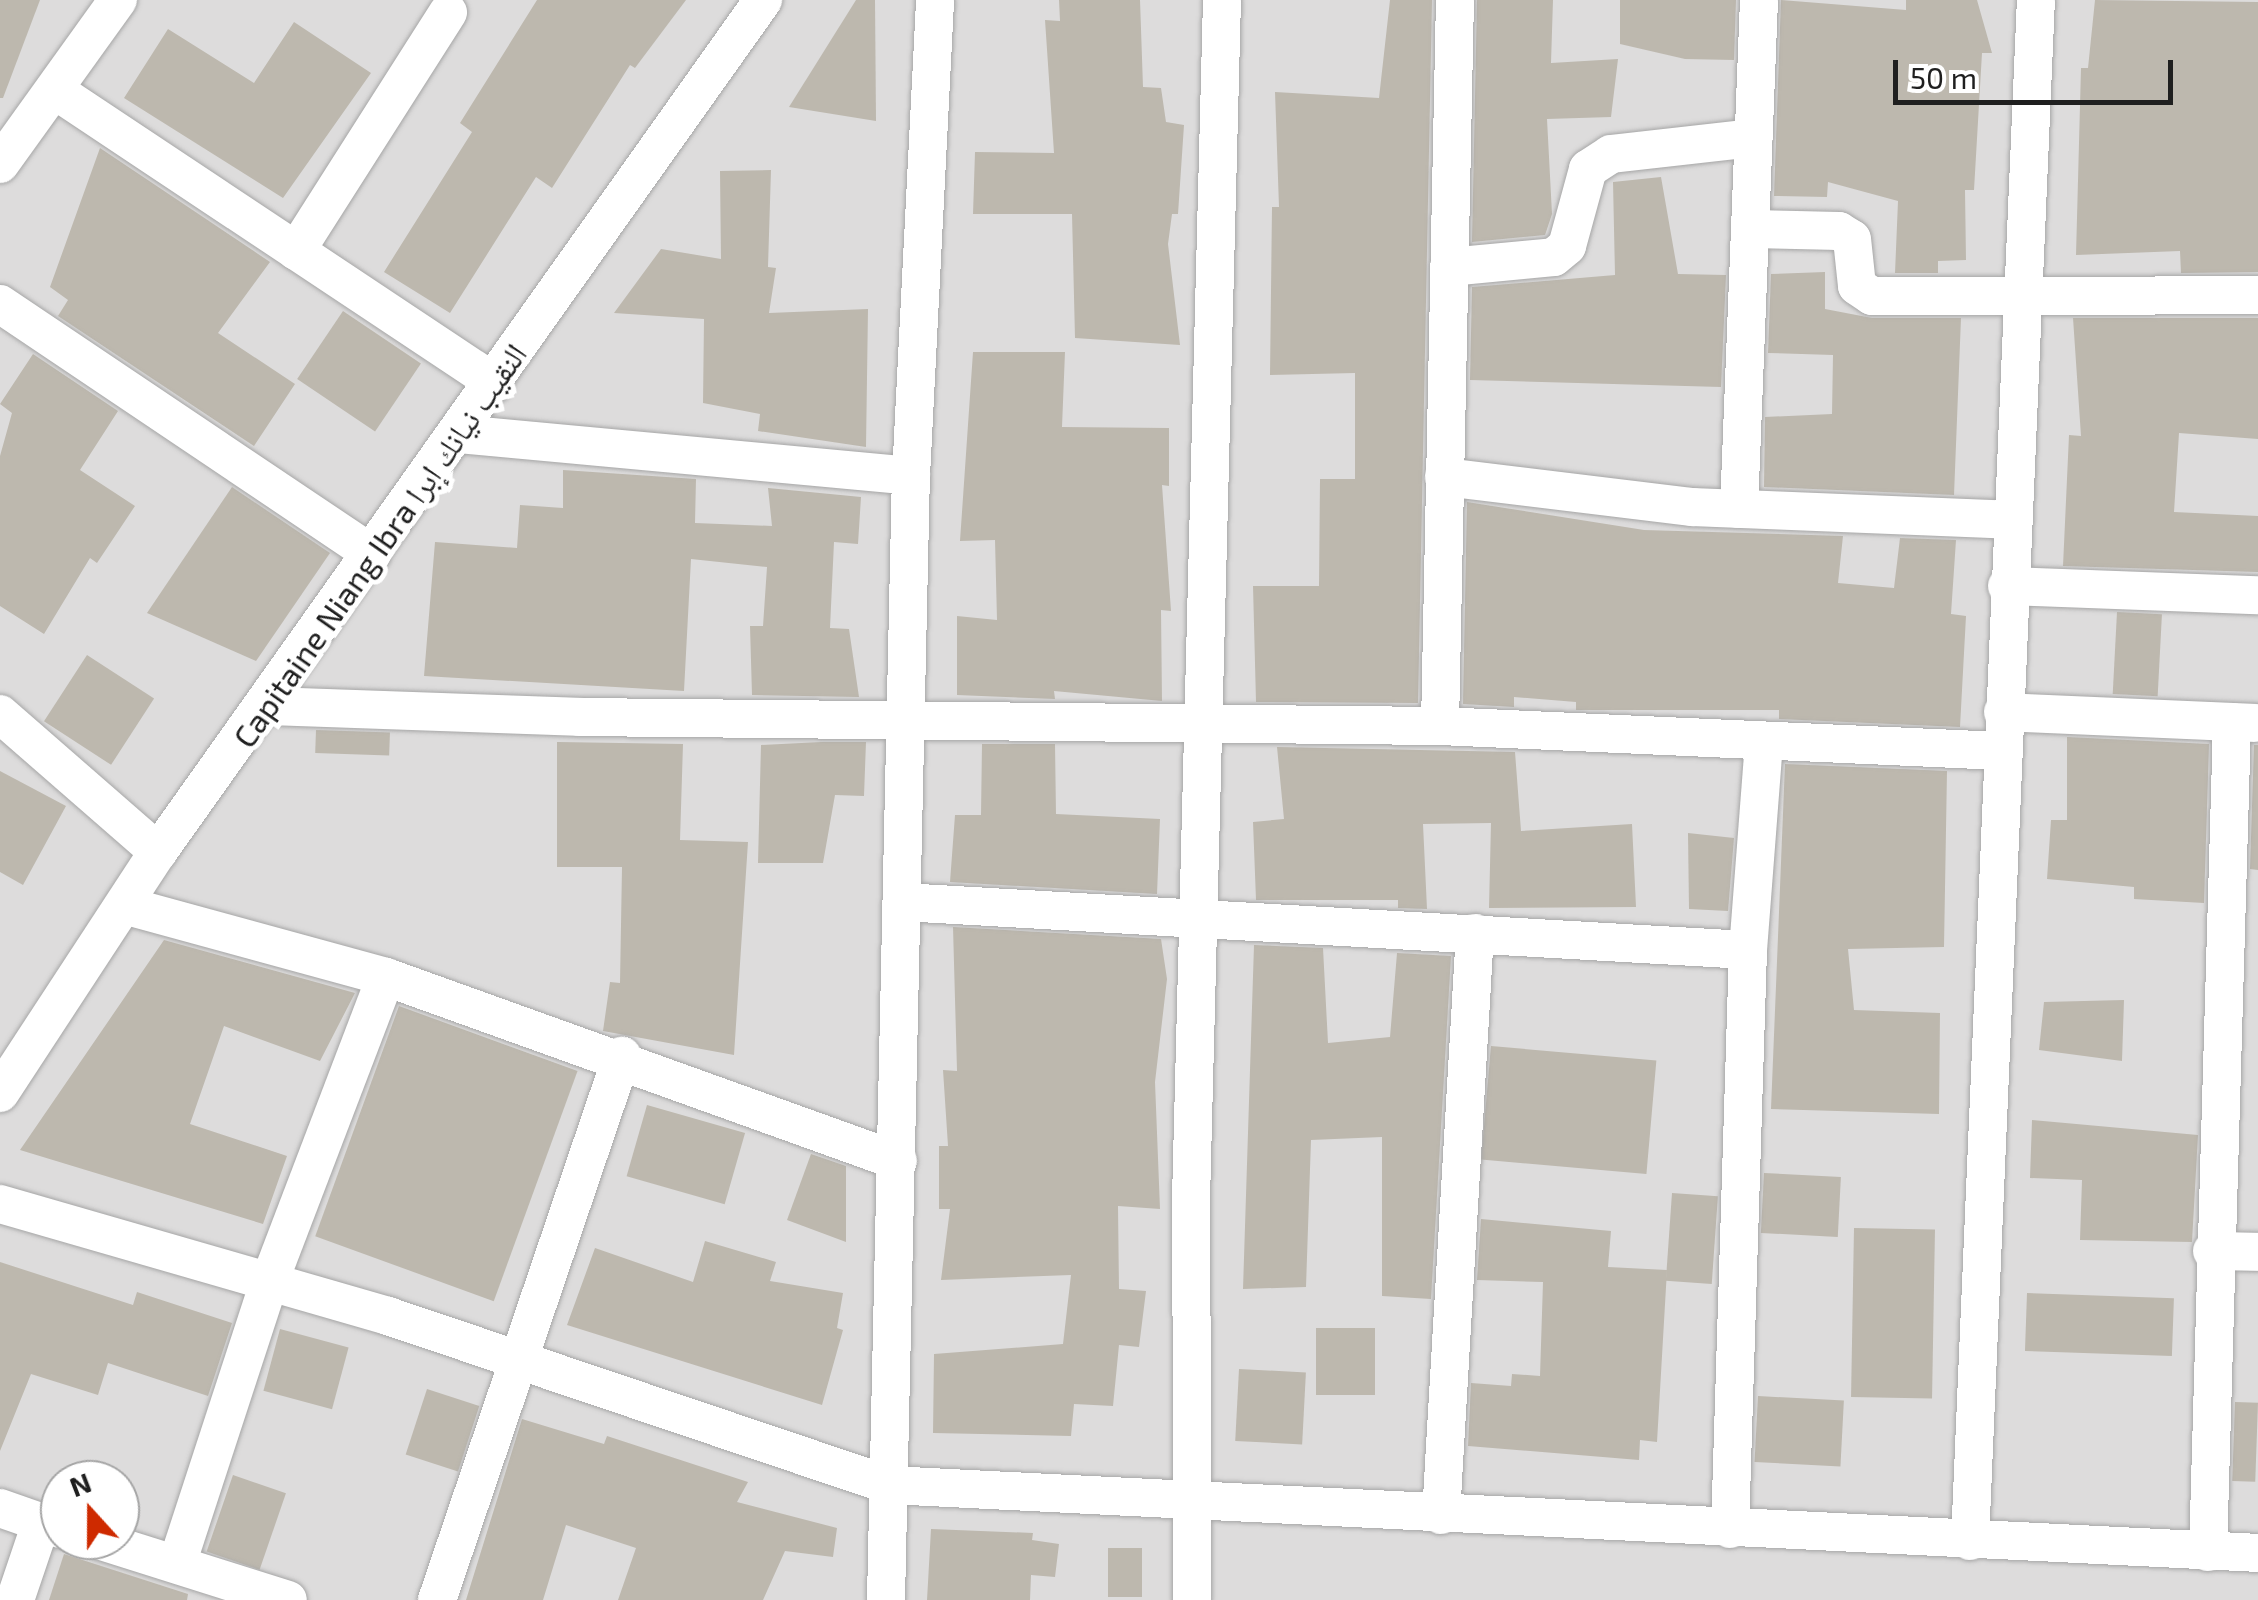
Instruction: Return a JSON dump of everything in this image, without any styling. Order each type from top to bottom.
[{"type":"street","points":[[0,164],[118,0]]},
{"type":"street","name":"Capitaine Niang Ibra النقيب نيانك إبرا","points":[[0,1093],[127,906],[158,852],[267,706],[763,0]]},
{"type":"street","points":[[886,1600],[911,476],[934,0]]},
{"type":"street","points":[[1192,1600],[1192,1200],[1209,726],[1222,0]]},
{"type":"street","points":[[1440,726],[1455,0]]},
{"type":"street","points":[[1739,509],[1754,229],[1758,0]]},
{"type":"street","points":[[1970,1541],[2018,296],[2036,0]]},
{"type":"street","points":[[296,251],[448,12]]},
{"type":"street","points":[[56,91],[494,384]]},
{"type":"street","points":[[1448,266],[1554,258],[1568,246],[1588,168],[1611,154],[1753,138]]},
{"type":"street","points":[[1754,229],[1839,230],[1852,239],[1857,286],[1872,296],[2258,295]]},
{"type":"street","points":[[0,304],[372,554]]},
{"type":"street","points":[[459,434],[911,476]]},
{"type":"street","points":[[1444,478],[1739,509],[2010,520]]},
{"type":"street","points":[[2008,586],[2258,595]]},
{"type":"street","points":[[267,706],[905,721],[1440,726],[2002,751]]},
{"type":"street","points":[[2003,712],[2245,722],[2242,900],[2212,1250],[2208,1552]]},
{"type":"street","points":[[0,714],[158,852]]},
{"type":"street","points":[[1730,1529],[1748,950],[1764,742]]},
{"type":"street","points":[[902,902],[1748,950]]},
{"type":"street","points":[[127,906],[386,977],[622,1056],[898,1161]]},
{"type":"street","points":[[1441,1515],[1475,933]]},
{"type":"street","points":[[176,1564],[270,1280],[386,977]]},
{"type":"street","points":[[438,1600],[622,1056]]},
{"type":"street","points":[[0,1204],[270,1280],[521,1359],[889,1485],[2258,1554]]},
{"type":"street","points":[[2212,1250],[2258,1252]]},
{"type":"street","points":[[0,1508],[40,1522]]},
{"type":"street","points":[[15,1600],[40,1547]]},
{"type":"street","points":[[140,1553],[288,1600]]},
{"type":"shaded area","points":[[0,0],[2258,0],[2258,1600],[0,1600]]},
{"type":"building","points":[[0,0],[40,0],[3,98],[0,98]]},
{"type":"building","points":[[537,0],[686,0],[635,68],[630,65],[552,188],[536,177],[450,313],[384,272],[472,132],[460,123]]},
{"type":"building","points":[[856,0],[875,0],[876,121],[789,107]]},
{"type":"building","points":[[1059,0],[1140,0],[1143,87],[1161,88],[1166,122],[1184,125],[1178,214],[1172,214],[1168,244],[1180,345],[1075,338],[1072,214],[973,214],[975,152],[1054,153],[1045,20],[1060,21]]},
{"type":"building","points":[[1390,0],[1432,0],[1418,703],[1256,702],[1253,586],[1319,586],[1320,479],[1355,479],[1355,373],[1270,375],[1272,207],[1279,207],[1275,92],[1379,98]]},
{"type":"building","points":[[1477,0],[1553,0],[1551,63],[1618,59],[1611,117],[1547,119],[1552,214],[1545,235],[1472,242]]},
{"type":"building","points":[[1620,0],[1736,0],[1734,60],[1685,59],[1620,44]]},
{"type":"building","points":[[1781,0],[1906,10],[1906,0],[1977,0],[1992,53],[1982,53],[1974,190],[1965,190],[1966,260],[1938,261],[1938,273],[1895,273],[1898,201],[1828,182],[1827,197],[1774,196]]},
{"type":"building","points":[[2095,0],[2258,2],[2258,272],[2181,273],[2180,251],[2076,255],[2081,68],[2088,68]]},
{"type":"building","points":[[294,22],[371,73],[283,198],[124,98],[168,29],[254,83]]},
{"type":"building","points":[[100,148],[270,262],[218,333],[295,384],[254,446],[58,316],[68,300],[50,287]]},
{"type":"building","points":[[771,170],[768,267],[776,268],[769,313],[868,309],[866,447],[758,431],[760,414],[703,403],[704,319],[614,313],[661,249],[721,259],[720,171]]},
{"type":"building","points":[[1661,177],[1678,274],[1726,275],[1721,387],[1470,380],[1472,287],[1615,275],[1613,182]]},
{"type":"building","points":[[1825,272],[1825,309],[1872,318],[1961,318],[1954,495],[1764,487],[1765,417],[1832,414],[1833,355],[1768,353],[1771,274]]},
{"type":"building","points":[[343,311],[421,364],[375,432],[297,379]]},
{"type":"building","points":[[2073,318],[2258,318],[2258,439],[2179,433],[2174,512],[2258,516],[2258,572],[2063,566],[2069,435],[2081,436]]},
{"type":"building","points":[[973,352],[1065,352],[1062,427],[1169,428],[1169,486],[1162,485],[1171,611],[1161,610],[1162,701],[1054,691],[1055,699],[957,695],[957,616],[997,620],[995,540],[960,541]]},
{"type":"building","points":[[33,354],[118,411],[80,470],[135,506],[97,563],[90,558],[44,634],[0,606],[0,456],[12,413],[0,404]]},
{"type":"building","points":[[563,470],[696,479],[695,523],[772,526],[768,488],[861,497],[858,544],[834,542],[830,628],[849,629],[859,697],[752,695],[750,626],[763,626],[767,567],[691,559],[684,691],[424,676],[435,542],[517,548],[520,505],[563,508]]},
{"type":"building","points":[[232,487],[330,553],[256,661],[147,613]]},
{"type":"building","points":[[1467,502],[1644,530],[1843,536],[1838,583],[1894,588],[1900,538],[1956,540],[1951,614],[1966,616],[1960,727],[1779,719],[1779,710],[1576,710],[1576,702],[1514,697],[1514,707],[1463,704]]},
{"type":"building","points":[[2117,612],[2162,614],[2158,696],[2113,694]]},
{"type":"building","points":[[87,655],[154,699],[111,765],[44,721]]},
{"type":"building","points":[[316,730],[390,733],[389,756],[315,753]]},
{"type":"building","points":[[2067,737],[2209,744],[2204,903],[2134,899],[2134,887],[2047,879],[2051,820],[2067,820]]},
{"type":"building","points":[[557,742],[683,744],[680,840],[748,842],[734,1055],[603,1031],[610,982],[620,983],[622,867],[557,867]]},
{"type":"building","points":[[866,742],[864,796],[835,795],[823,863],[758,863],[761,745]]},
{"type":"building","points":[[982,744],[1055,744],[1056,814],[1160,819],[1157,894],[950,882],[955,815],[981,815]]},
{"type":"building","points":[[2254,745],[2258,745],[2258,870],[2250,869]]},
{"type":"building","points":[[1277,747],[1515,752],[1521,831],[1632,824],[1636,907],[1489,908],[1491,823],[1423,824],[1427,909],[1398,908],[1398,900],[1256,900],[1253,822],[1284,819]]},
{"type":"building","points":[[1785,764],[1947,771],[1944,947],[1848,949],[1854,1010],[1940,1013],[1939,1114],[1771,1109]]},
{"type":"building","points":[[0,771],[66,806],[23,885],[0,872]]},
{"type":"building","points":[[1688,833],[1734,838],[1728,911],[1689,909]]},
{"type":"building","points":[[953,927],[1161,939],[1167,979],[1155,1082],[1160,1209],[1118,1206],[1119,1289],[1146,1291],[1139,1347],[1119,1345],[1113,1406],[1074,1404],[1071,1436],[933,1433],[934,1354],[1063,1344],[1071,1275],[941,1280],[950,1209],[939,1209],[939,1146],[948,1146],[943,1070],[957,1071]]},
{"type":"building","points":[[164,940],[355,993],[320,1061],[224,1026],[190,1124],[287,1156],[263,1224],[20,1150]]},
{"type":"building","points":[[1254,945],[1323,948],[1328,1043],[1390,1037],[1397,953],[1451,956],[1431,1299],[1382,1296],[1382,1137],[1311,1140],[1306,1287],[1243,1289]]},
{"type":"building","points":[[2124,1000],[2122,1061],[2039,1050],[2044,1002]]},
{"type":"building","points":[[399,1006],[578,1071],[494,1301],[315,1236]]},
{"type":"building","points":[[1491,1046],[1656,1060],[1646,1174],[1481,1160]]},
{"type":"building","points":[[647,1105],[745,1133],[725,1204],[627,1176]]},
{"type":"building","points":[[2032,1120],[2198,1135],[2192,1242],[2080,1240],[2082,1180],[2030,1178]]},
{"type":"building","points":[[811,1154],[846,1166],[846,1242],[787,1220]]},
{"type":"building","points":[[1764,1173],[1841,1177],[1838,1237],[1761,1233]]},
{"type":"building","points":[[1672,1193],[1718,1196],[1712,1284],[1666,1281]]},
{"type":"building","points":[[1481,1219],[1611,1231],[1608,1267],[1667,1270],[1657,1442],[1640,1440],[1639,1460],[1468,1446],[1471,1383],[1511,1386],[1512,1374],[1540,1376],[1543,1282],[1477,1280]]},
{"type":"building","points":[[1854,1228],[1935,1229],[1932,1398],[1851,1397]]},
{"type":"building","points":[[705,1241],[776,1262],[770,1281],[843,1293],[837,1328],[843,1330],[822,1405],[567,1325],[595,1248],[693,1282]]},
{"type":"building","points":[[0,1262],[133,1305],[137,1292],[232,1323],[208,1396],[108,1363],[98,1395],[31,1374],[0,1451]]},
{"type":"building","points":[[2027,1293],[2174,1298],[2172,1356],[2025,1351]]},
{"type":"building","points":[[1316,1328],[1375,1328],[1375,1395],[1316,1395]]},
{"type":"building","points":[[280,1329],[349,1347],[332,1409],[263,1391]]},
{"type":"building","points":[[1239,1369],[1306,1373],[1302,1444],[1235,1441]]},
{"type":"building","points":[[427,1389],[479,1406],[458,1472],[406,1455]]},
{"type":"building","points":[[1758,1396],[1844,1401],[1840,1466],[1755,1462]]},
{"type":"building","points":[[2235,1402],[2258,1403],[2255,1482],[2232,1481]]},
{"type":"building","points":[[522,1419],[604,1444],[607,1436],[748,1482],[737,1502],[837,1528],[833,1557],[785,1551],[763,1600],[618,1600],[636,1548],[566,1525],[543,1600],[466,1600]]},
{"type":"building","points":[[233,1475],[286,1493],[260,1570],[207,1552]]},
{"type":"building","points":[[931,1529],[1033,1533],[1032,1540],[1059,1544],[1055,1577],[1031,1575],[1030,1600],[927,1600]]},
{"type":"building","points":[[1108,1548],[1142,1548],[1142,1597],[1108,1597]]},
{"type":"building","points":[[62,1560],[83,1560],[188,1594],[187,1600],[49,1600]]}]
